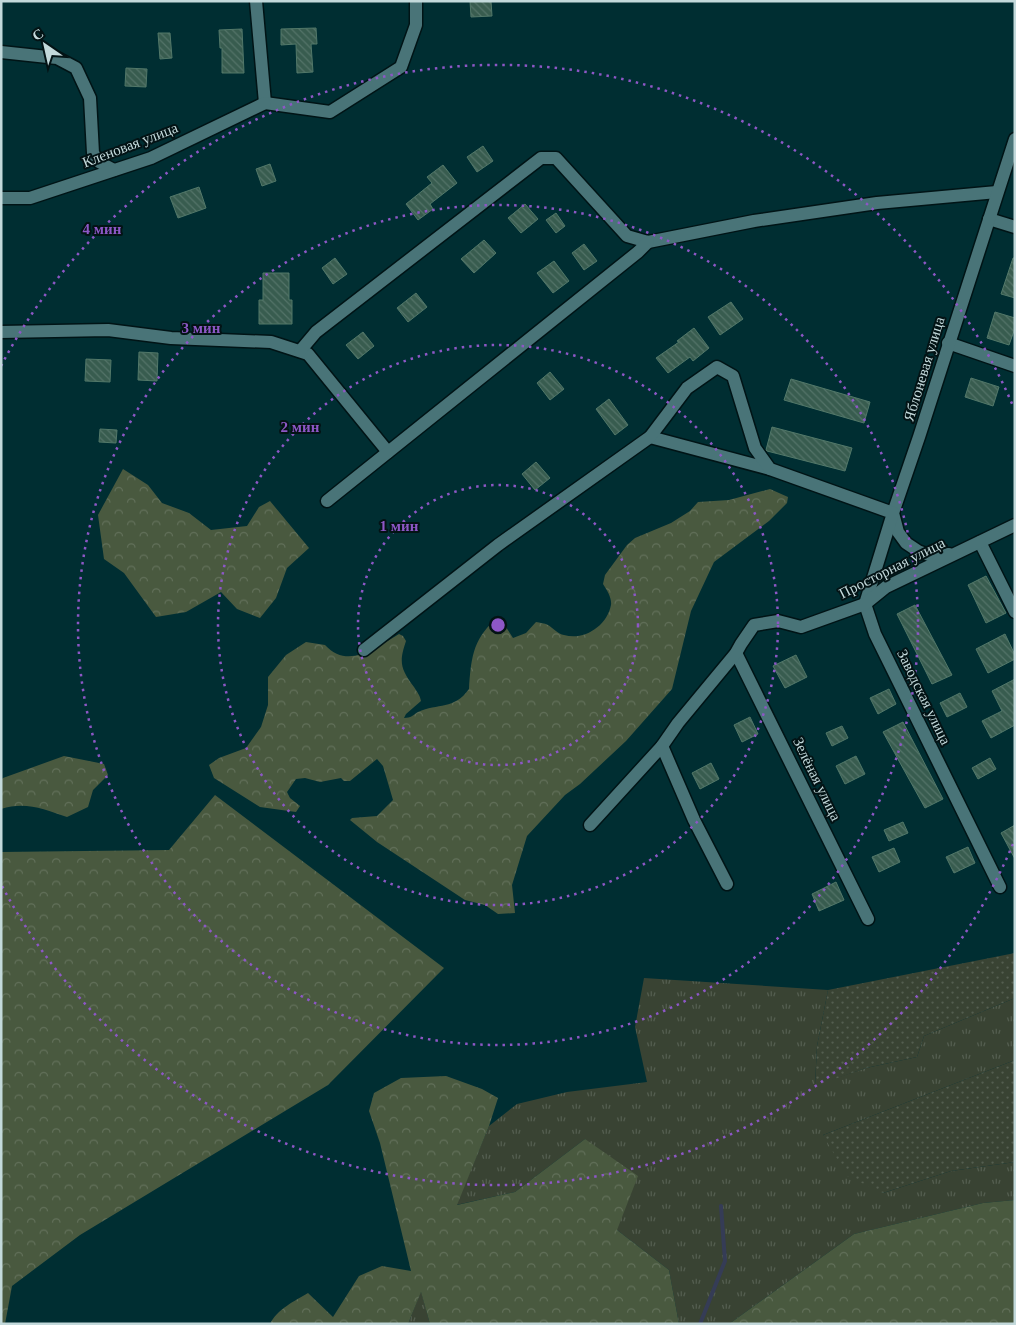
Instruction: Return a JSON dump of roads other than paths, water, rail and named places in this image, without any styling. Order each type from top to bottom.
[{"type":"street","points":[[256,1],[265,103],[330,112],[401,67],[416,25],[416,1]]},
{"type":"street","points":[[1,52],[57,58],[76,68],[90,98],[93,153],[99,162],[114,170]]},
{"type":"street","name":"Кленовая улица","points":[[1,198],[30,198],[151,158],[265,103]]},
{"type":"street","name":"Яблоневая улица","points":[[893,513],[1015,139]]},
{"type":"street","points":[[300,351],[316,332],[541,158],[556,158],[627,236],[648,242],[754,220],[878,202],[997,192]]},
{"type":"street","points":[[989,219],[1015,227]]},
{"type":"street","points":[[327,501],[638,252],[648,242]]},
{"type":"street","points":[[1,332],[108,330],[171,338],[271,342],[308,354],[388,452]]},
{"type":"street","points":[[948,343],[1015,366]]},
{"type":"street","points":[[364,650],[498,545],[650,436],[686,388],[717,367],[734,376],[755,448],[770,469]]},
{"type":"street","points":[[650,436],[770,469],[893,513]]},
{"type":"street","points":[[893,513],[898,532],[906,543],[918,551],[934,557],[968,548]]},
{"type":"street","points":[[865,604],[893,513]]},
{"type":"street","name":"Просторная улица","points":[[590,825],[662,746],[678,723],[736,653],[754,625],[778,621],[801,627],[865,604],[886,588],[1015,525]]},
{"type":"street","points":[[980,542],[1015,612]]},
{"type":"street","name":"Заводская улица","points":[[865,604],[875,634],[1000,887]]},
{"type":"street","name":"Зелёная улица","points":[[736,653],[868,919]]},
{"type":"street","points":[[662,746],[694,820],[728,884]]},
{"type":"waterway","points":[[700,1324],[725,1261],[721,1206]]}]
